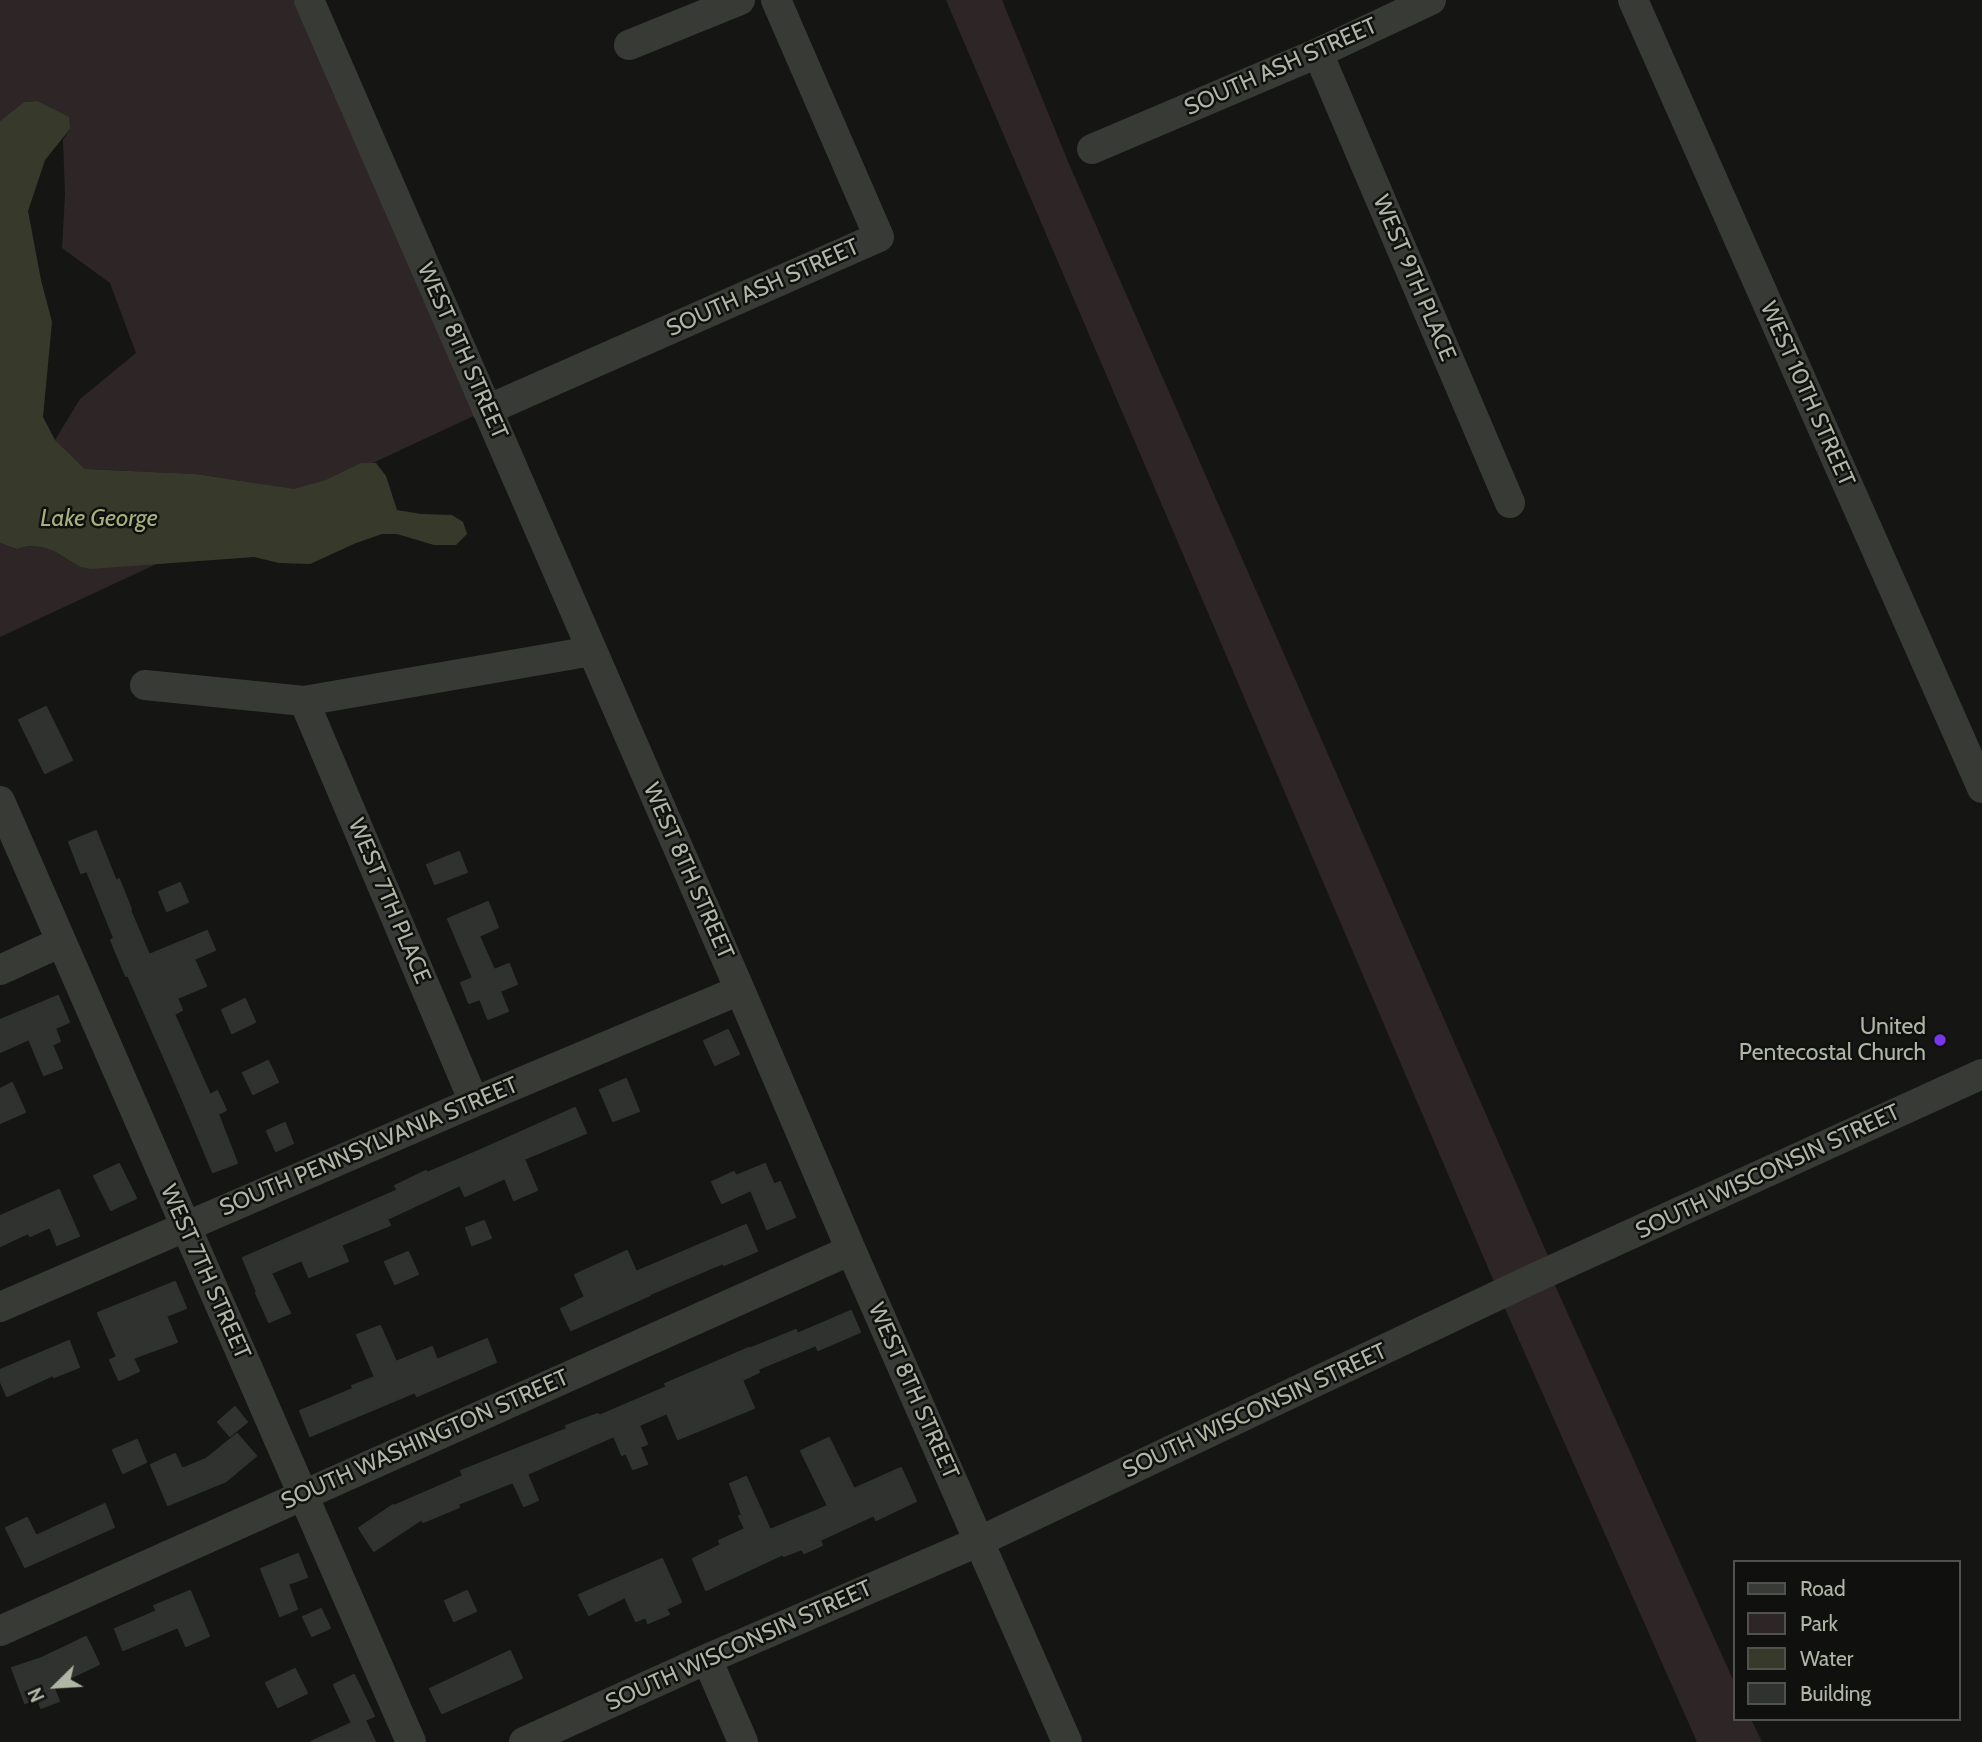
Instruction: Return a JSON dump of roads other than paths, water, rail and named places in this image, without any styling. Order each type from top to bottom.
[{"type":"street","name":"WEST 8TH STREET","points":[[309,0],[1067,1742]]},
{"type":"street","points":[[629,45],[740,0]]},
{"type":"street","name":"SOUTH ASH STREET","points":[[488,410],[879,237],[776,0]]},
{"type":"street","name":"SOUTH ASH STREET","points":[[1092,149],[1318,53],[1431,0]]},
{"type":"street","name":"WEST 10TH STREET","points":[[1633,0],[1982,788]]},
{"type":"street","name":"WEST 9TH PLACE","points":[[1318,53],[1510,503]]},
{"type":"street","points":[[145,685],[304,701],[593,651]]},
{"type":"street","name":"WEST 7TH PLACE","points":[[304,701],[474,1101]]},
{"type":"street","name":"WEST 7TH STREET","points":[[0,801],[411,1742]]},
{"type":"street","points":[[0,970],[61,942]]},
{"type":"street","name":"SOUTH PENNSYLVANIA STREET","points":[[0,1307],[474,1101],[740,990]]},
{"type":"street","name":"SOUTH WISCONSIN STREET","points":[[524,1742],[707,1659],[980,1541],[1528,1281],[1982,1074]]},
{"type":"street","name":"SOUTH WASHINGTON STREET","points":[[0,1631],[851,1250]]},
{"type":"street","points":[[707,1659],[743,1742]]},
{"type":"water","name":"Lake George","points":[[37,101],[69,117],[70,129],[45,160],[28,211],[52,322],[43,417],[55,440],[85,469],[196,474],[294,489],[326,480],[361,463],[376,463],[386,476],[397,510],[452,515],[463,522],[467,534],[456,545],[434,545],[397,534],[382,534],[310,564],[279,563],[254,557],[91,569],[80,567],[42,547],[28,546],[17,549],[0,543],[0,121],[24,102]]},
{"type":"place","name":"United Pentecostal Church","points":[[1940,1040]]}]
